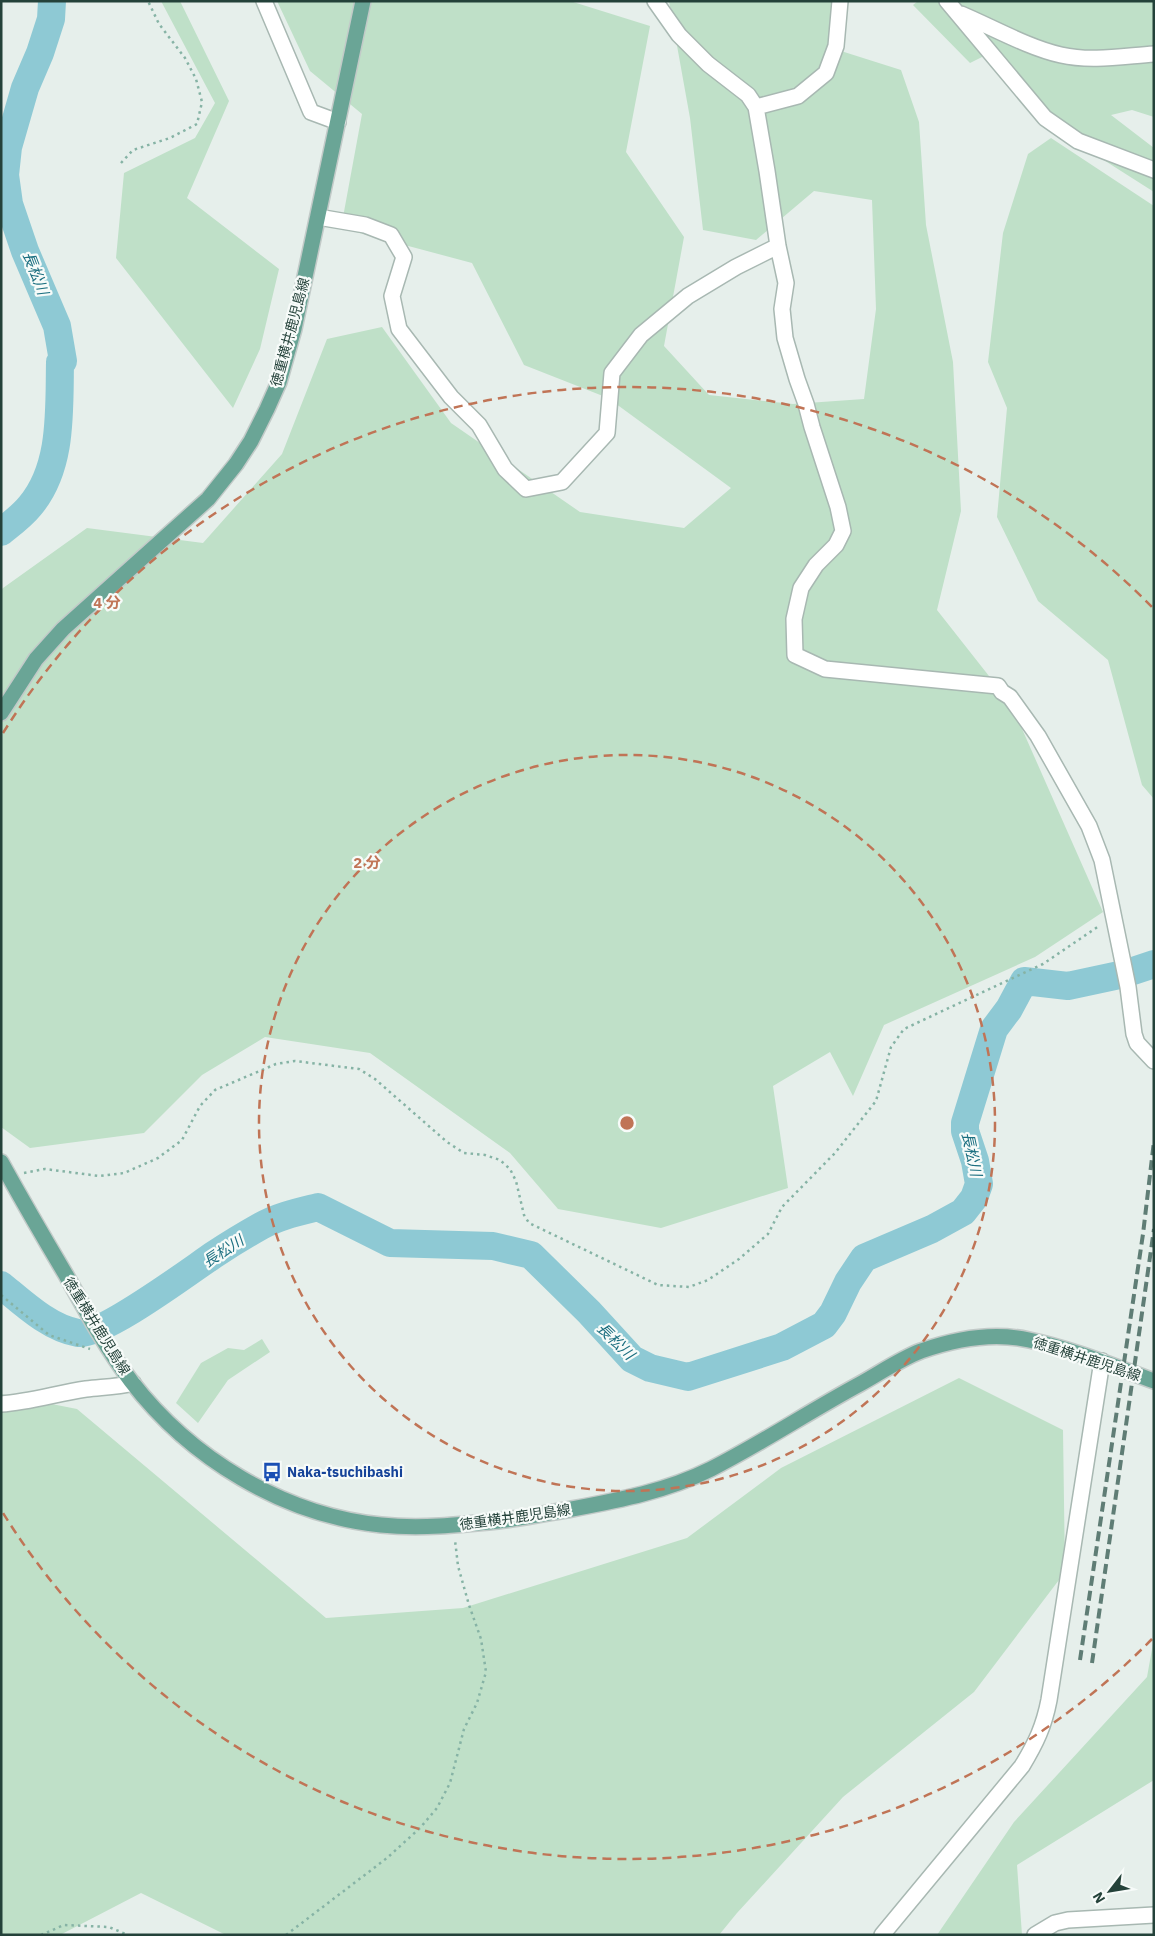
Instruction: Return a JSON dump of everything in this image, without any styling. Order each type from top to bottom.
[{"type":"main road","name":"徳重横井鹿児島線","points":[[1,713],[36,659],[64,629],[208,499],[251,441],[279,382],[294,329],[363,1]]},
{"type":"main road","name":"徳重横井鹿児島線","points":[[1,1162],[111,1353],[133,1383],[159,1412],[187,1439],[232,1474],[298,1505],[348,1519],[380,1525],[453,1526],[517,1519],[628,1498],[680,1482],[750,1448],[830,1400],[918,1352],[950,1342],[986,1337],[1027,1339],[1102,1361],[1154,1380]]},
{"type":"street","points":[[264,1],[311,112],[338,122]]},
{"type":"street","points":[[655,1],[679,35],[708,64],[748,95],[756,107],[778,246],[786,283],[782,309],[785,338],[838,507],[843,531],[836,545],[816,565],[801,588],[794,619],[795,655],[825,669],[998,686],[1002,692],[1010,697],[1038,736],[1089,826],[1102,860],[1128,987],[1134,1034],[1137,1043],[1154,1061]]},
{"type":"street","points":[[756,107],[798,96],[826,74],[836,46],[840,1]]},
{"type":"street","points":[[952,7],[1039,48],[1062,56],[1099,58],[1154,54]]},
{"type":"street","points":[[952,7],[1045,118],[1078,142],[1154,170]]},
{"type":"street","points":[[318,217],[365,225],[391,236],[404,257],[392,296],[399,329],[451,396],[479,425],[505,469],[526,489],[562,482],[607,433],[612,374],[641,335],[688,296],[736,267],[778,246]]},
{"type":"street","points":[[882,1935],[1022,1766],[1037,1742],[1045,1720],[1049,1700],[1102,1361]]},
{"type":"street","points":[[1,1404],[133,1383]]},
{"type":"street","points":[[1035,1935],[1055,1923],[1068,1920],[1154,1915]]},
{"type":"path","points":[[121,163],[133,150],[170,138],[197,124],[202,102],[196,79],[186,58],[160,24],[148,1]]},
{"type":"path","points":[[9,1176],[45,1169],[99,1176],[124,1173],[158,1158],[182,1140],[200,1106],[215,1090],[276,1064],[295,1061],[359,1069],[376,1079],[447,1142],[464,1153],[485,1155],[500,1160],[510,1169],[516,1181],[524,1215],[529,1223],[541,1231],[658,1285],[689,1287],[708,1280],[739,1259],[768,1234],[782,1207],[835,1153],[876,1101],[891,1046],[904,1029],[1044,964],[1113,916]]},
{"type":"path","points":[[1,1295],[49,1335],[93,1350],[111,1353]]},
{"type":"path","points":[[286,1935],[387,1858],[420,1828],[438,1808],[450,1783],[464,1729],[477,1703],[486,1672],[481,1639],[458,1566],[453,1526]]},
{"type":"path","points":[[41,1935],[64,1925],[109,1927],[128,1935]]},
{"type":"green space","points":[[161,1],[180,1],[229,101],[187,198],[279,269],[260,349],[233,408],[116,258],[124,173],[195,138],[215,103]]},
{"type":"green space","points":[[277,1],[570,1],[650,26],[626,152],[684,237],[664,346],[709,395],[793,404],[864,399],[876,309],[872,200],[814,191],[756,240],[703,230],[690,118],[669,1],[837,1],[841,51],[901,70],[919,122],[926,225],[953,362],[961,511],[937,610],[1011,704],[1103,912],[1035,957],[884,1025],[853,1096],[830,1052],[773,1086],[788,1188],[661,1228],[558,1209],[510,1153],[370,1053],[265,1037],[202,1075],[144,1133],[30,1148],[1,1127],[1,590],[3,588],[87,528],[203,543],[282,454],[327,339],[382,327],[451,423],[580,512],[684,528],[731,488],[608,398],[524,365],[472,263],[341,228],[362,114],[310,71]]},
{"type":"green space","points":[[918,1],[1154,1],[1154,117],[1132,110],[1111,115],[1154,148],[1154,192],[1044,122],[984,56],[970,63],[913,5]]},
{"type":"green space","points":[[1051,138],[1154,206],[1154,799],[1142,785],[1108,660],[1038,601],[997,517],[1007,408],[988,362],[1003,233],[1028,154]]},
{"type":"green space","points":[[262,1339],[270,1352],[228,1380],[198,1423],[176,1403],[201,1363],[228,1348],[244,1350]]},
{"type":"green space","points":[[959,1378],[1063,1430],[1065,1572],[974,1692],[843,1797],[719,1935],[234,1935],[224,1934],[141,1893],[60,1935],[1,1935],[1,1394],[77,1409],[326,1618],[463,1608],[687,1538],[781,1468]]},
{"type":"green space","points":[[1154,1638],[1154,1780],[1017,1865],[1022,1935],[937,1935],[1014,1822],[1147,1677]]},
{"type":"waterway","name":"長松川","points":[[1,532],[27,510],[41,491],[54,456],[59,418],[60,362],[63,361],[57,326],[25,251],[9,204],[5,175],[8,147],[25,88],[40,53],[51,19],[52,1]]},
{"type":"waterway","name":"長松川","points":[[1,1285],[27,1307],[57,1326],[78,1333],[90,1331],[126,1314],[221,1250],[261,1226],[282,1217],[318,1207],[390,1243],[493,1246],[531,1255],[589,1312],[632,1359],[650,1368],[688,1377],[782,1347],[824,1325],[833,1313],[848,1282],[864,1258],[932,1229],[963,1212],[974,1198],[979,1184],[975,1161],[965,1131],[965,1123],[994,1029],[1009,1009],[1024,981],[1068,986],[1124,974],[1154,964]]},
{"type":"railway","points":[[1080,1660],[1143,1234],[1154,1141]]},
{"type":"railway","points":[[1092,1663],[1154,1229]]},
{"type":"place","name":"Naka-tsuchibashi","points":[[272,1472]]}]
